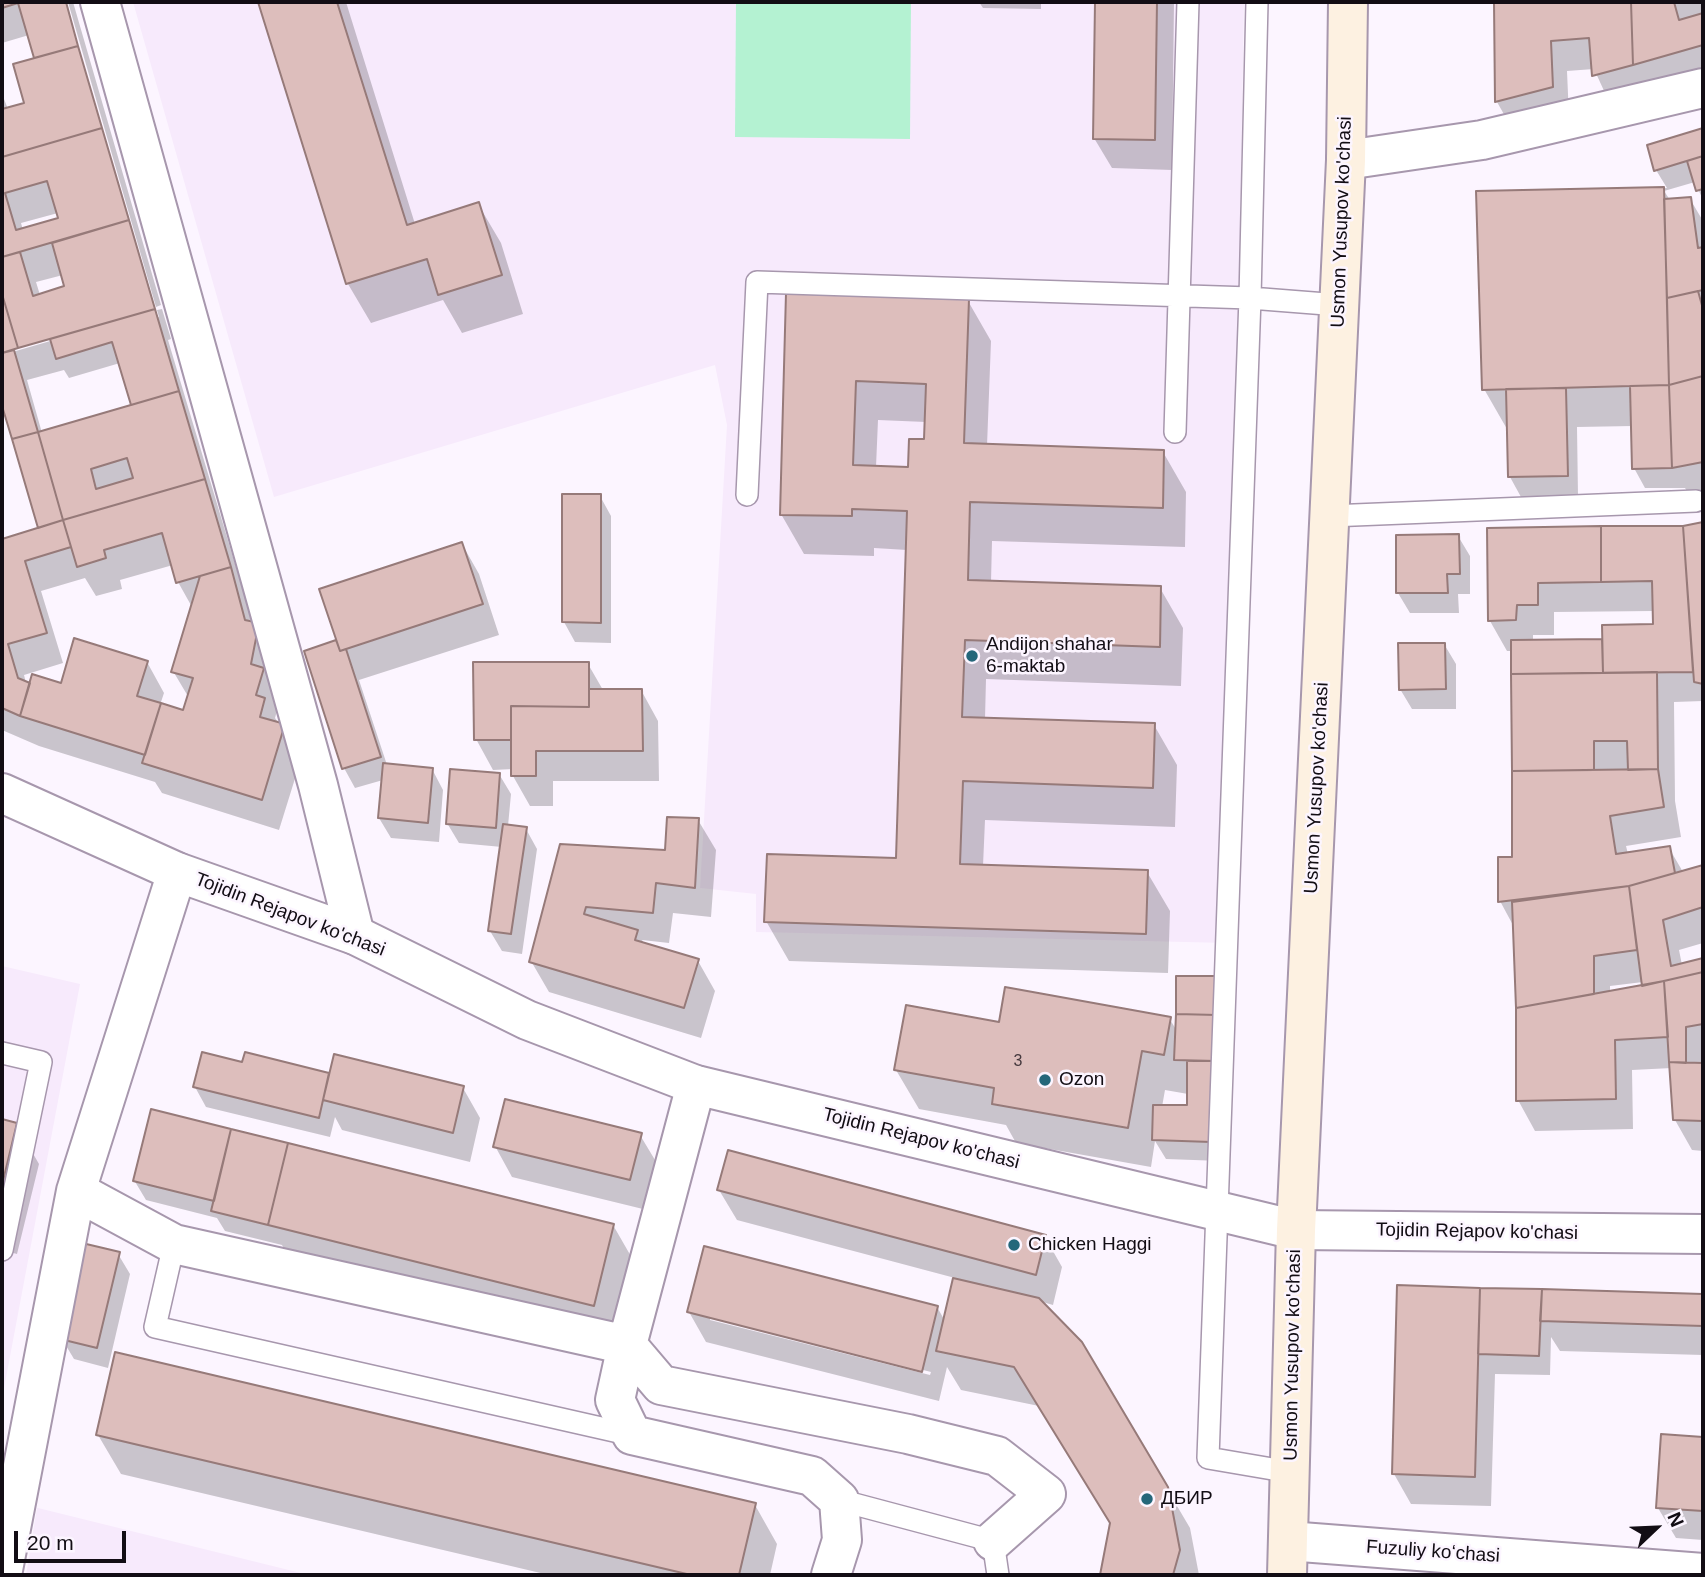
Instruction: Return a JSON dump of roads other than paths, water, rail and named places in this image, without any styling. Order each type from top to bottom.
[{"type":"main road","name":"Usmon Yusupov ko'chasi","points":[[1287,1558],[1296,1230],[1346,160],[1348,2]]},
{"type":"street","points":[[100,2],[318,785],[355,935]]},
{"type":"street","points":[[1346,160],[1482,140],[1703,88]]},
{"type":"street","name":"Tojidin Rejapov ko'chasi","points":[[2,793],[177,872],[355,935],[527,1020],[696,1085],[1296,1230],[1703,1234]]},
{"type":"street","name":"Tojidin Rejapov ko'chasi","points":[[2,1575],[76,1191],[177,872]]},
{"type":"street","points":[[696,1085],[615,1400],[632,1435],[812,1476],[839,1500],[842,1541],[831,1575]]},
{"type":"street","points":[[76,1191],[174,1244],[627,1345],[661,1385],[908,1434],[997,1456],[1046,1494],[995,1558]]},
{"type":"street","name":"Fuzuliy koʻchasi","points":[[1287,1558],[1703,1573]]},
{"type":"lane","points":[[1175,432],[1188,2]]},
{"type":"lane","points":[[1256,2],[1250,298],[1208,1458],[1290,1472]]},
{"type":"lane","points":[[747,495],[757,282],[1180,295],[1339,305]]},
{"type":"lane","points":[[1329,516],[1696,501]]},
{"type":"lane","points":[[2,1053],[41,1062],[2,1250]]},
{"type":"lane","points":[[174,1244],[155,1327],[632,1435]]},
{"type":"lane","points":[[839,1500],[995,1558]]},
{"type":"place","name":"Andijon shahar 6-maktab","points":[[972,656]]},
{"type":"place","name":"Ozon","points":[[1045,1080]]},
{"type":"place","name":"Chicken Haggi","points":[[1014,1245]]},
{"type":"place","name":"ДБИР","points":[[1147,1499]]}]
